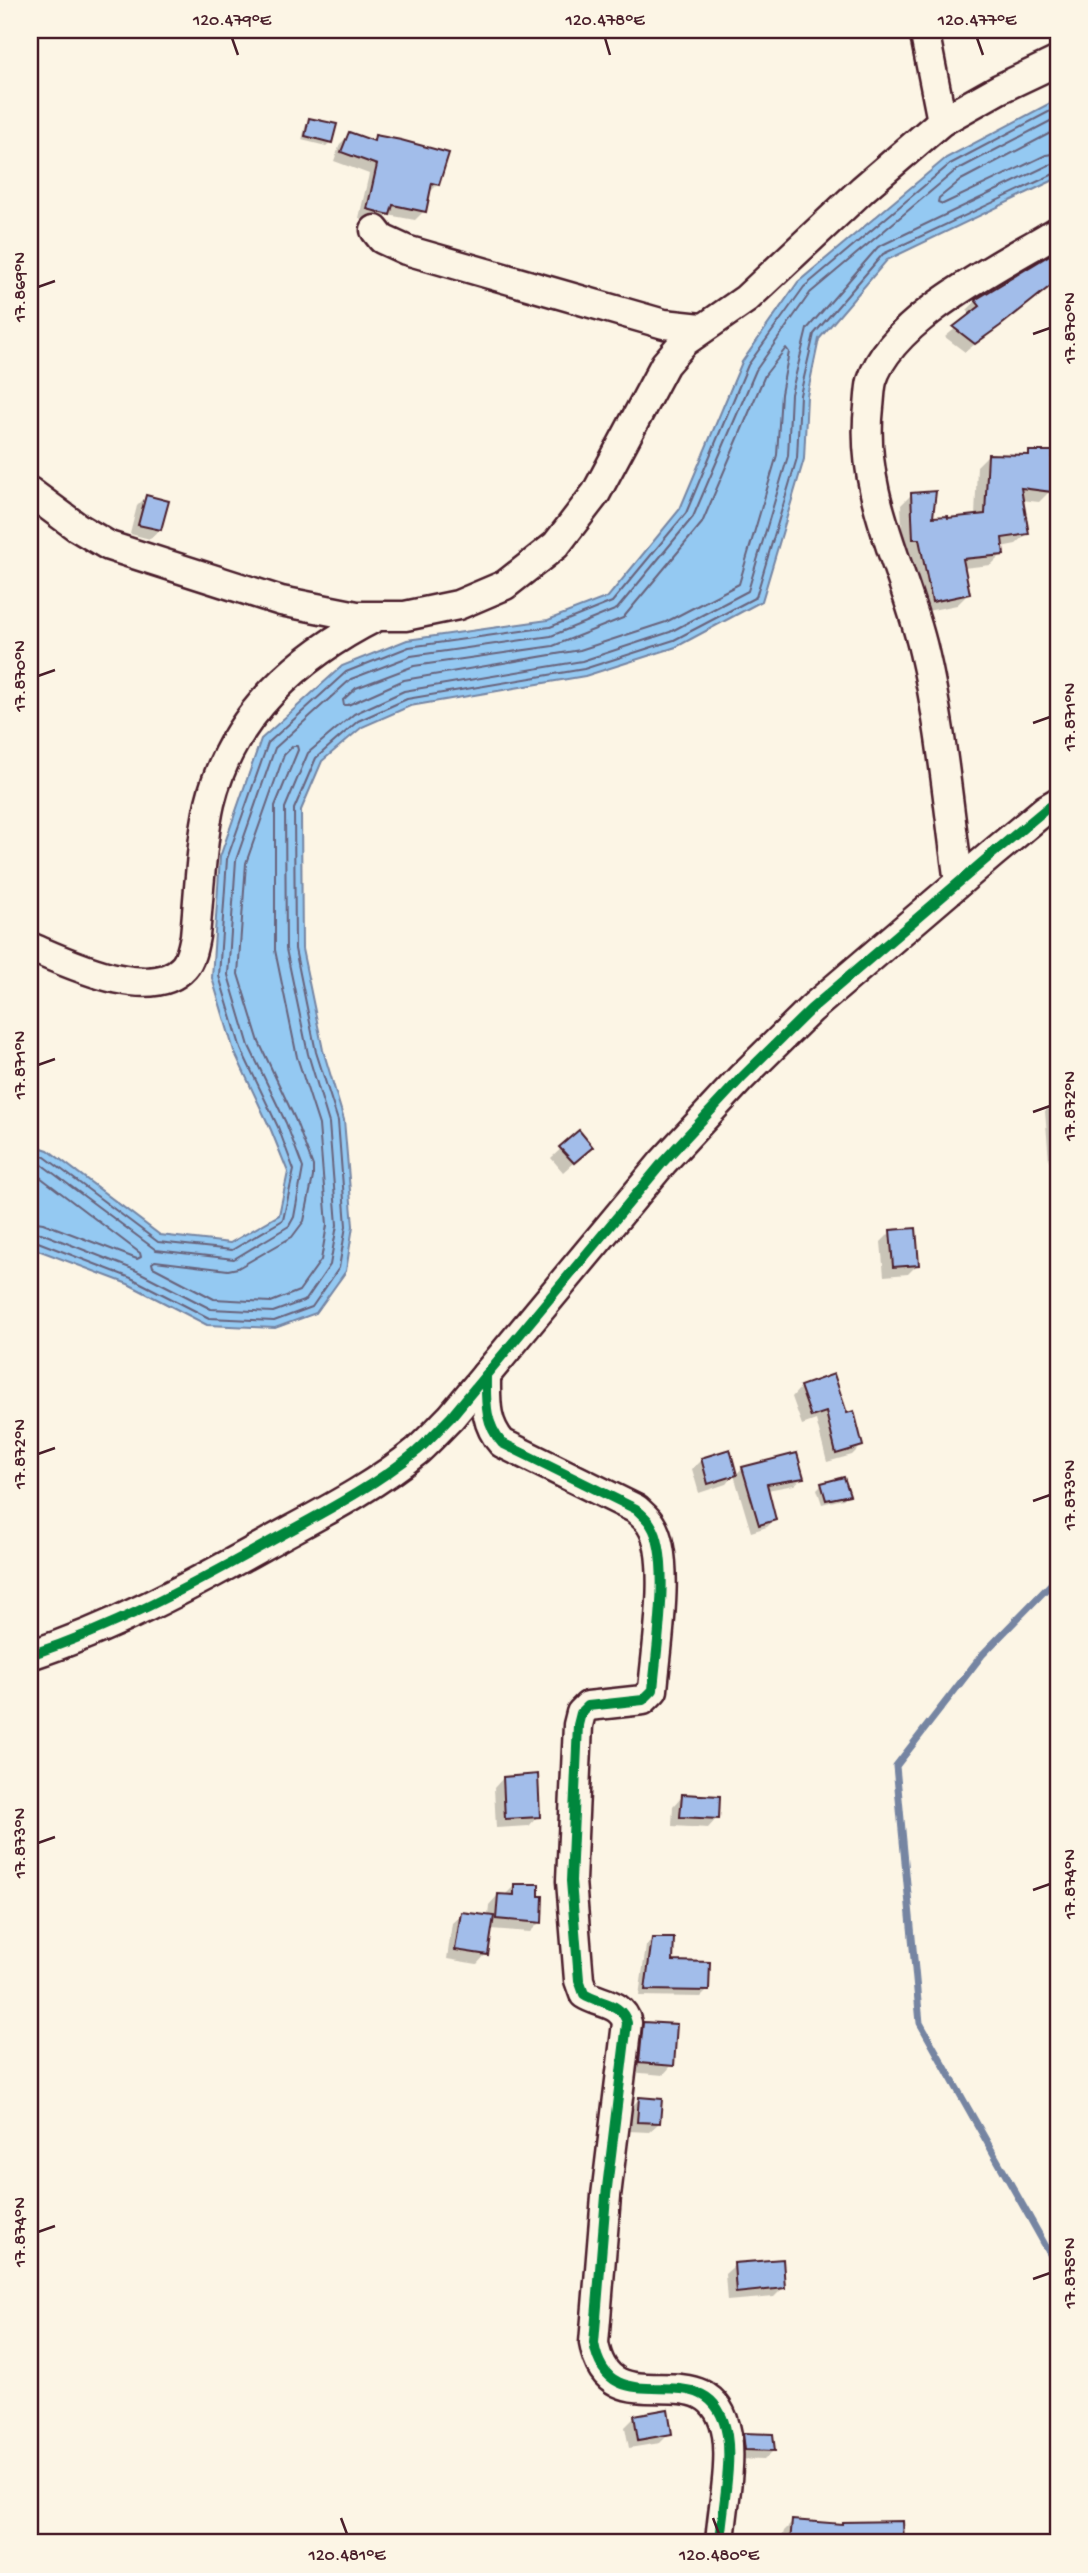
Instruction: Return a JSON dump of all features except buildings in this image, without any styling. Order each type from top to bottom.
[{"type":"street","points":[[924,30],[943,121]]},
{"type":"street","points":[[30,492],[77,527],[109,546],[281,601],[357,616],[405,616],[458,605],[505,585],[556,545],[596,493],[665,364],[684,342],[746,299],[863,189],[943,121],[999,89],[1058,61]]},
{"type":"street","points":[[375,230],[382,239],[407,250],[664,324],[701,328]]},
{"type":"street","points":[[958,882],[934,696],[924,649],[870,476],[867,423],[872,380],[889,350],[913,323],[947,298],[1058,231]]},
{"type":"street","points":[[30,947],[71,964],[126,981],[153,981],[170,976],[184,967],[195,936],[210,803],[227,753],[249,717],[304,661],[330,642],[377,616]]},
{"type":"street","points":[[30,1655],[72,1642],[174,1595],[315,1517],[417,1451],[451,1417],[663,1162],[741,1078],[811,1009],[958,882],[1058,802]]},
{"type":"street","points":[[486,1375],[490,1425],[502,1443]]},
{"type":"street","points":[[451,1417],[636,1509],[652,1525],[660,1547],[662,1576],[653,1690],[643,1700],[588,1706],[581,1713],[578,1725],[571,1881],[579,1980],[584,1994],[614,2006],[627,2023],[606,2196],[594,2343],[603,2371],[612,2379],[646,2389],[693,2390],[704,2394],[716,2406],[724,2424],[728,2447],[720,2543]]},
{"type":"water","points":[[1058,99],[1058,178],[887,260],[819,339],[807,396],[804,459],[762,601],[676,647],[585,676],[410,706],[362,727],[322,761],[301,810],[302,949],[323,1050],[344,1120],[353,1226],[346,1271],[316,1313],[275,1328],[207,1325],[128,1284],[30,1247],[30,1144],[48,1150],[160,1235],[230,1243],[279,1215],[288,1172],[234,1051],[212,978],[220,857],[261,739],[342,666],[407,640],[548,620],[608,597],[680,509],[742,362],[798,282],[946,158]]},
{"type":"waterway","points":[[1058,1577],[982,1655],[896,1766],[920,2023],[1058,2268]]},
{"type":"cycle path","points":[[30,1655],[120,1620],[206,1577],[342,1502],[417,1451],[451,1417],[663,1162],[741,1078],[811,1009],[992,854],[1058,802]]},
{"type":"cycle path","points":[[486,1375],[489,1419],[502,1443],[636,1509],[650,1523],[661,1559],[661,1604],[653,1690],[643,1700],[588,1706],[581,1713],[578,1725],[571,1881],[579,1980],[584,1994],[615,2007],[627,2023],[606,2196],[594,2343],[603,2369],[619,2382],[638,2387],[682,2389],[702,2394],[717,2408],[727,2435],[728,2447],[728,2474],[720,2543]]}]
